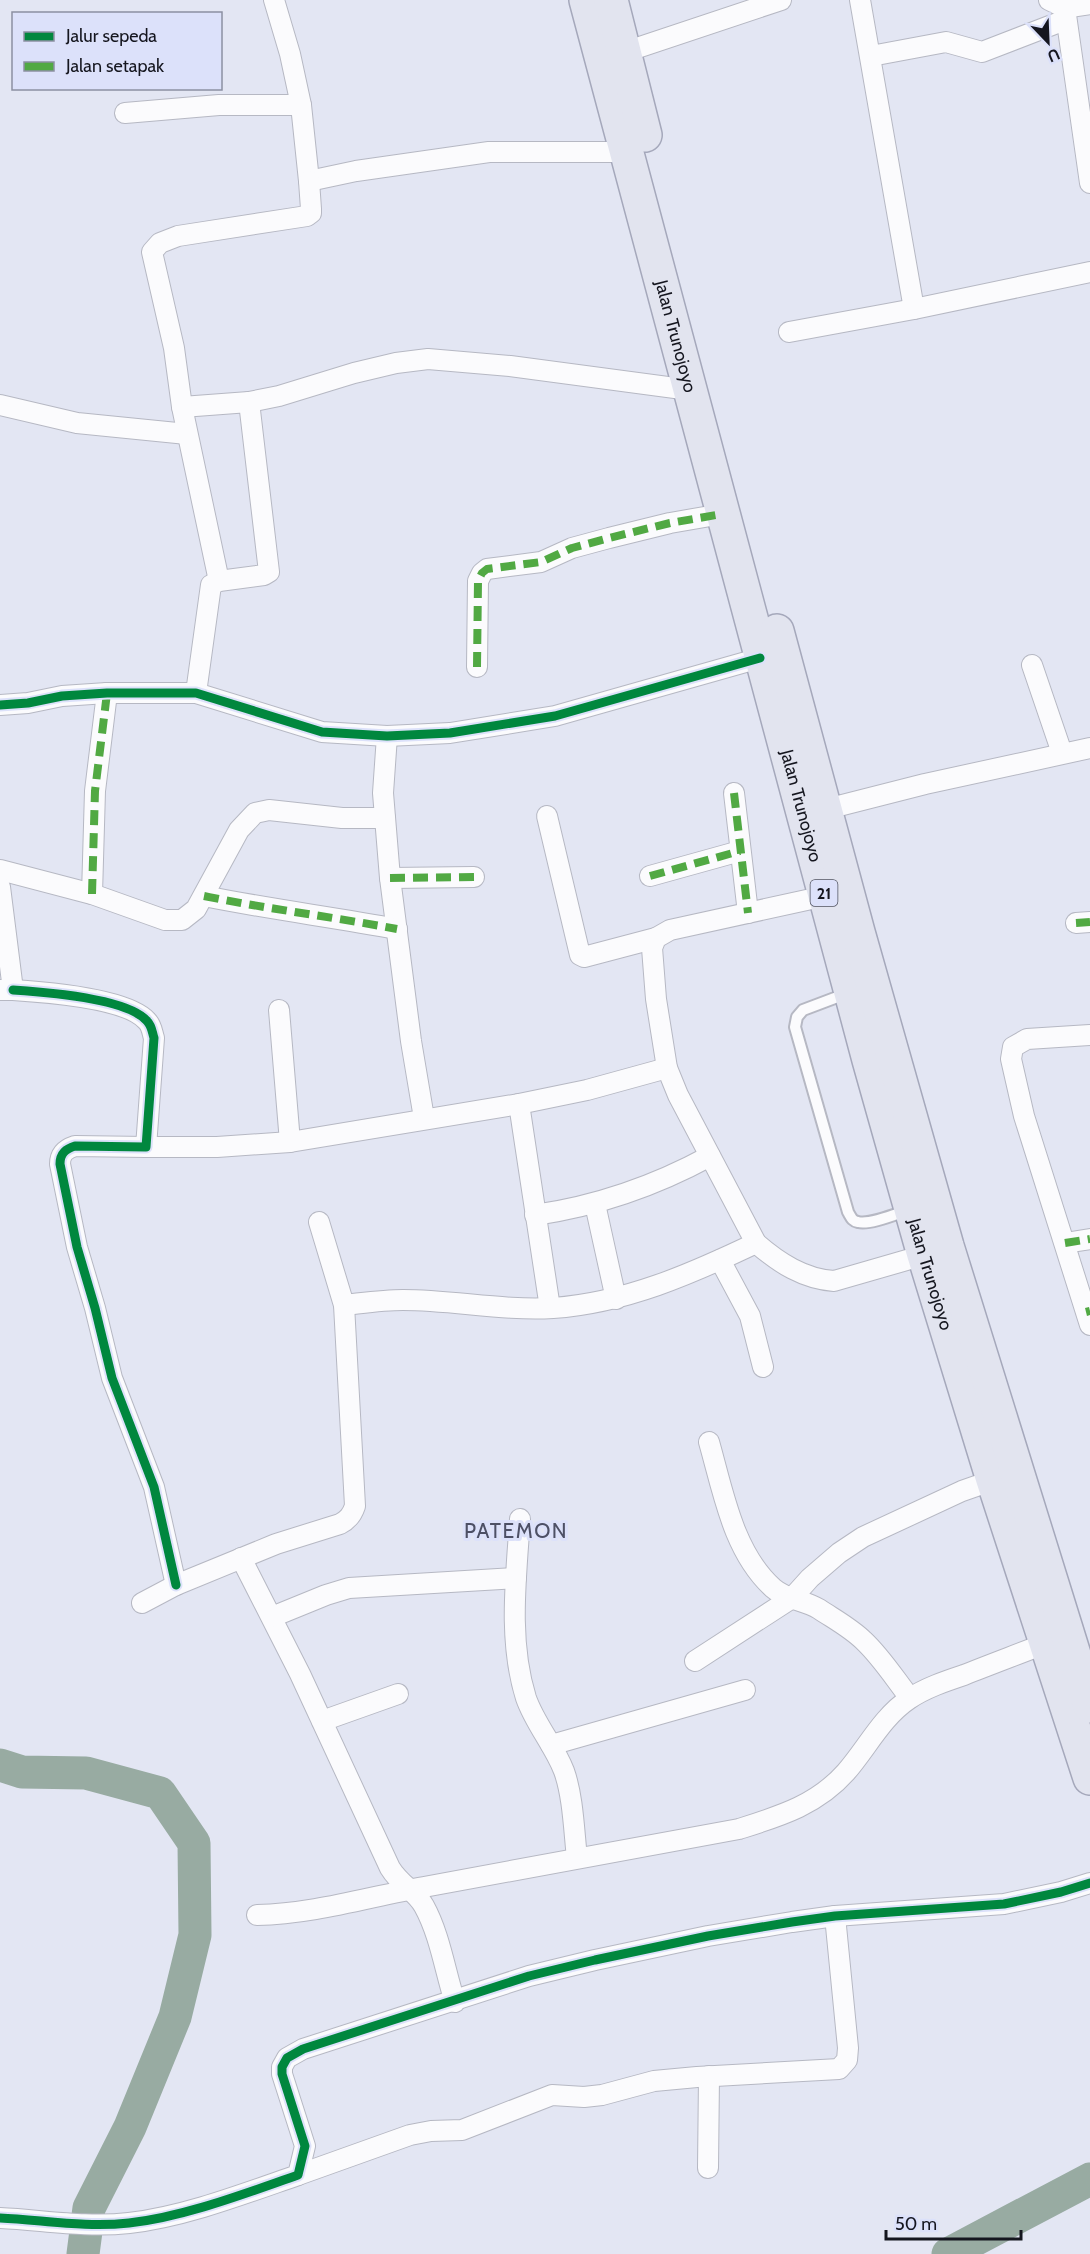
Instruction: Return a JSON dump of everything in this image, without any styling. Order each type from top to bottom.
[{"type":"highway","name":"Jalan Trunojoyo","points":[[586,0],[626,51],[627,152],[760,658],[814,813],[825,896],[862,989]]},
{"type":"highway","name":"Jalan Trunojoyo","points":[[610,0],[626,51],[814,813],[923,1206],[1056,1639],[1090,1778]]},
{"type":"highway","name":"Jalan Trunojoyo","points":[[923,1206],[924,1255],[1005,1477]]},
{"type":"highway","name":"Jalan Trunojoyo","points":[[1056,1639],[1090,1706]]},
{"type":"street","points":[[219,581],[187,434],[174,348],[152,257],[153,250],[160,243],[178,236],[307,216],[311,213],[301,105],[290,54],[274,0]]},
{"type":"street","points":[[626,51],[781,0]]},
{"type":"street","points":[[860,0],[914,309]]},
{"type":"street","points":[[871,56],[946,42],[982,52],[1060,9],[1090,4]]},
{"type":"street","points":[[1060,9],[1090,183]]},
{"type":"street","points":[[125,113],[219,105],[301,105]]},
{"type":"street","points":[[309,181],[489,152],[627,152]]},
{"type":"street","points":[[789,332],[914,309],[1090,272]]},
{"type":"street","points":[[182,407],[249,402],[279,396],[364,370],[428,359],[510,366],[690,390]]},
{"type":"street","points":[[196,693],[211,585],[219,581],[264,576],[269,572],[249,402]]},
{"type":"street","points":[[0,405],[77,423],[187,434]]},
{"type":"street","points":[[477,667],[478,581],[487,569],[541,562],[572,548],[722,514]]},
{"type":"street","points":[[0,705],[28,703],[62,696],[107,693],[196,693],[322,732],[387,736],[450,733],[555,716],[760,658]]},
{"type":"street","points":[[1032,665],[1062,753]]},
{"type":"street","points":[[92,894],[95,791],[107,693]]},
{"type":"street","points":[[387,736],[383,794],[390,878],[411,1041],[424,1118]]},
{"type":"street","points":[[814,813],[925,784],[1090,748]]},
{"type":"street","points":[[734,793],[748,913]]},
{"type":"street","points":[[0,870],[92,894],[165,920],[182,920],[193,914],[239,830],[251,815],[269,810],[342,818],[385,818]]},
{"type":"street","points":[[547,816],[580,955],[584,957],[656,938],[670,930],[825,896]]},
{"type":"street","points":[[650,876],[740,850]]},
{"type":"street","points":[[390,878],[474,877]]},
{"type":"street","points":[[0,887],[6,990],[105,1001],[140,1015],[148,1021],[154,1038],[146,1147]]},
{"type":"street","points":[[204,896],[263,908],[318,914],[397,929]]},
{"type":"street","points":[[656,938],[652,948],[656,999],[667,1068],[678,1095],[756,1244],[774,1258],[819,1280],[834,1281],[924,1255]]},
{"type":"street","points":[[279,1010],[290,1142]]},
{"type":"street","points":[[1089,1316],[1024,1116],[1011,1051],[1016,1044],[1027,1039],[1090,1035]]},
{"type":"street","points":[[176,1585],[154,1487],[112,1378],[77,1246],[60,1164],[62,1155],[75,1146],[217,1147],[290,1142],[519,1104],[587,1090],[667,1068]]},
{"type":"street","points":[[519,1104],[550,1308]]},
{"type":"street","points":[[535,1215],[595,1204],[653,1184],[710,1156]]},
{"type":"street","points":[[595,1204],[616,1299]]},
{"type":"street","points":[[142,1603],[176,1585],[276,1544],[333,1527],[347,1520],[353,1512],[355,1506],[344,1305],[319,1222]]},
{"type":"street","points":[[1065,1243],[1090,1239]]},
{"type":"street","points":[[344,1305],[404,1300],[500,1307],[550,1308],[587,1305],[616,1299],[659,1285],[756,1244]]},
{"type":"street","points":[[720,1260],[750,1316],[764,1366]]},
{"type":"street","points":[[709,1442],[731,1518],[741,1543],[756,1568],[772,1587],[792,1598],[817,1607],[863,1640],[910,1698]]},
{"type":"street","points":[[695,1661],[792,1598],[817,1571],[863,1537],[911,1513],[1005,1477]]},
{"type":"street","points":[[520,1519],[515,1634],[526,1696],[535,1718],[551,1744],[566,1781],[577,1858]]},
{"type":"street","points":[[241,1558],[322,1721],[390,1868],[397,1880],[411,1889],[431,1921],[454,2002]]},
{"type":"street","points":[[272,1617],[326,1595],[350,1588],[516,1578]]},
{"type":"street","points":[[257,1915],[292,1914],[326,1908],[411,1889],[739,1829],[788,1814],[827,1791],[847,1771],[873,1735],[910,1698],[1056,1639]]},
{"type":"street","points":[[551,1744],[745,1690]]},
{"type":"street","points":[[322,1721],[398,1694]]},
{"type":"street","points":[[298,2175],[305,2146],[282,2074],[282,2067],[287,2058],[303,2049],[529,1976],[708,1936],[834,1916],[1004,1905],[1090,1883]]},
{"type":"street","points":[[0,2218],[91,2225],[129,2223],[171,2216],[298,2175],[410,2135],[431,2131],[462,2130],[552,2095],[584,2097],[602,2095],[654,2081],[838,2069],[847,2060],[848,2048],[834,1916]]},
{"type":"street","points":[[708,2168],[709,2076]]},
{"type":"lane","points":[[862,989],[803,1010],[797,1017],[795,1027],[852,1220],[859,1223],[923,1206]]},
{"type":"waterway","points":[[0,1765],[22,1772],[86,1773],[160,1793],[194,1843],[195,1935],[175,2017],[130,2127],[89,2208],[83,2254]]},
{"type":"waterway","points":[[948,2254],[1090,2179]]},
{"type":"marked path","points":[[477,667],[478,581],[487,569],[541,562],[572,548],[609,538],[670,523],[722,514]]},
{"type":"marked path","points":[[92,894],[95,791],[107,693]]},
{"type":"marked path","points":[[734,793],[748,913]]},
{"type":"marked path","points":[[650,876],[740,851]]},
{"type":"marked path","points":[[390,878],[474,877]]},
{"type":"marked path","points":[[204,896],[397,929]]},
{"type":"marked path","points":[[1076,923],[1090,922]]},
{"type":"marked path","points":[[1065,1243],[1090,1239]]},
{"type":"marked path","points":[[1086,1312],[1090,1311]]},
{"type":"cycle path","points":[[0,705],[28,703],[62,696],[107,693],[196,693],[322,732],[387,736],[450,733],[555,716],[760,658]]},
{"type":"cycle path","points":[[13,990],[84,998],[122,1007],[137,1013],[147,1021],[154,1038],[146,1147],[75,1146],[64,1152],[60,1164],[77,1247],[112,1378],[154,1487],[176,1585]]},
{"type":"cycle path","points":[[0,2218],[81,2224],[113,2224],[150,2220],[236,2197],[298,2175],[305,2146],[282,2074],[282,2067],[287,2058],[303,2049],[529,1976],[708,1936],[792,1922],[835,1916],[1004,1904],[1061,1892],[1090,1883]]},
{"type":"district","name":"PATEMON","points":[[516,1530]]}]
